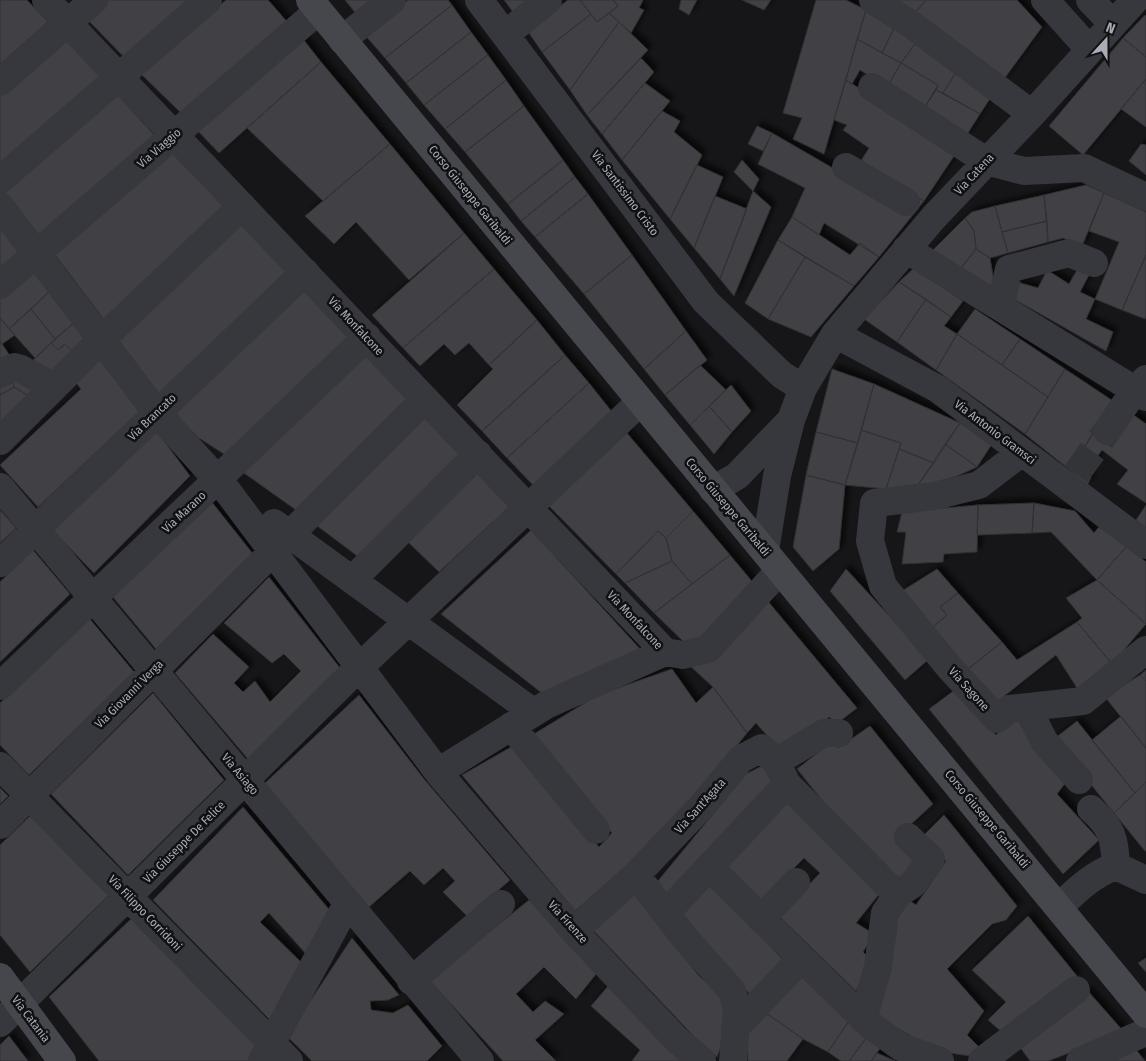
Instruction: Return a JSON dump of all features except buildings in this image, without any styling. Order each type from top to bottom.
[{"type":"street","name":"Via Monfalcone","points":[[46,0],[665,652]]},
{"type":"street","points":[[0,82],[94,0]]},
{"type":"street","points":[[0,180],[208,0]]},
{"type":"street","points":[[342,40],[392,0]]},
{"type":"street","name":"Via Santissimo Cristo","points":[[479,0],[706,302],[792,382]]},
{"type":"street","points":[[506,34],[548,0]]},
{"type":"street","points":[[872,0],[912,26],[1032,114]]},
{"type":"street","points":[[1045,0],[1090,50]]},
{"type":"street","points":[[1090,0],[1113,24]]},
{"type":"street","name":"Via Catena","points":[[773,561],[777,476],[791,420],[792,382],[829,344],[906,249],[919,209],[986,161],[1032,114],[1135,0]]},
{"type":"street","name":"Corso Giuseppe Garibaldi","points":[[314,5],[712,490],[1059,906],[1146,1014]]},
{"type":"street","name":"Via Viaggio","points":[[0,285],[174,135],[314,5]]},
{"type":"street","points":[[872,87],[986,161],[1024,171],[1084,168],[1146,197]]},
{"type":"street","points":[[846,167],[919,209]]},
{"type":"street","points":[[0,206],[157,413],[222,483],[281,542],[361,572],[418,613],[530,714],[596,830]]},
{"type":"street","points":[[0,441],[101,340],[242,206]]},
{"type":"street","points":[[906,249],[1111,374],[1138,394],[1107,431]]},
{"type":"street","points":[[1000,307],[1009,269],[1069,253],[1094,263]]},
{"type":"street","name":"Via Brancato","points":[[0,562],[305,272]]},
{"type":"street","name":"Via Marano","points":[[0,686],[92,598],[222,483],[367,337]]},
{"type":"street","name":"Via Antonio Gramsci","points":[[829,344],[938,389],[1022,452],[1072,480],[1146,545]]},
{"type":"street","points":[[0,374],[14,368],[54,387]]},
{"type":"street","name":"Via Giovanni Verga","points":[[0,825],[425,399]]},
{"type":"street","points":[[418,613],[640,402]]},
{"type":"street","points":[[712,490],[737,476],[791,420]]},
{"type":"street","name":"Via Sagone","points":[[1022,452],[979,485],[935,496],[874,503],[870,541],[883,586],[949,667],[997,719],[1009,709],[1083,701],[1146,650]]},
{"type":"street","points":[[361,572],[478,454]]},
{"type":"street","name":"Via Asiago","points":[[0,487],[246,780],[411,981],[464,1055]]},
{"type":"street","name":"Via Firenze","points":[[281,542],[354,674],[574,931],[676,1039],[702,1061]]},
{"type":"street","points":[[440,774],[530,714],[665,652],[683,655],[708,649],[773,561]]},
{"type":"street","name":"Via Giuseppe De Felice","points":[[0,1023],[418,613]]},
{"type":"street","points":[[1027,708],[1044,741],[1079,780]]},
{"type":"street","points":[[666,913],[709,867],[782,773],[824,733],[839,733]]},
{"type":"street","name":"Via Sant'Agata","points":[[574,931],[636,875],[701,807],[742,759],[762,748],[782,773]]},
{"type":"street","name":"Via Filippo Corridoni","points":[[0,766],[128,896],[274,1055]]},
{"type":"street","points":[[782,773],[897,895]]},
{"type":"street","points":[[1091,809],[1108,825],[1115,844],[1116,866]]},
{"type":"street","points":[[863,1019],[878,968],[885,913],[897,895],[914,884],[931,859],[908,838]]},
{"type":"street","points":[[1059,906],[1086,882],[1103,871],[1116,866],[1146,880]]},
{"type":"street","points":[[709,867],[863,1019],[901,1047],[940,1061]]},
{"type":"street","points":[[636,875],[732,990],[737,1008],[733,1061]]},
{"type":"street","points":[[761,918],[796,882]]},
{"type":"street","points":[[274,1055],[347,904]]},
{"type":"street","points":[[411,981],[501,904]]},
{"type":"street","points":[[735,1028],[801,959]]},
{"type":"street","name":"Via Catania","points":[[0,977],[62,1061]]},
{"type":"street","points":[[984,1060],[1076,990]]},
{"type":"street","points":[[1080,1061],[1146,1032]]},
{"type":"tunnel","points":[[1076,474],[1107,431]]}]
